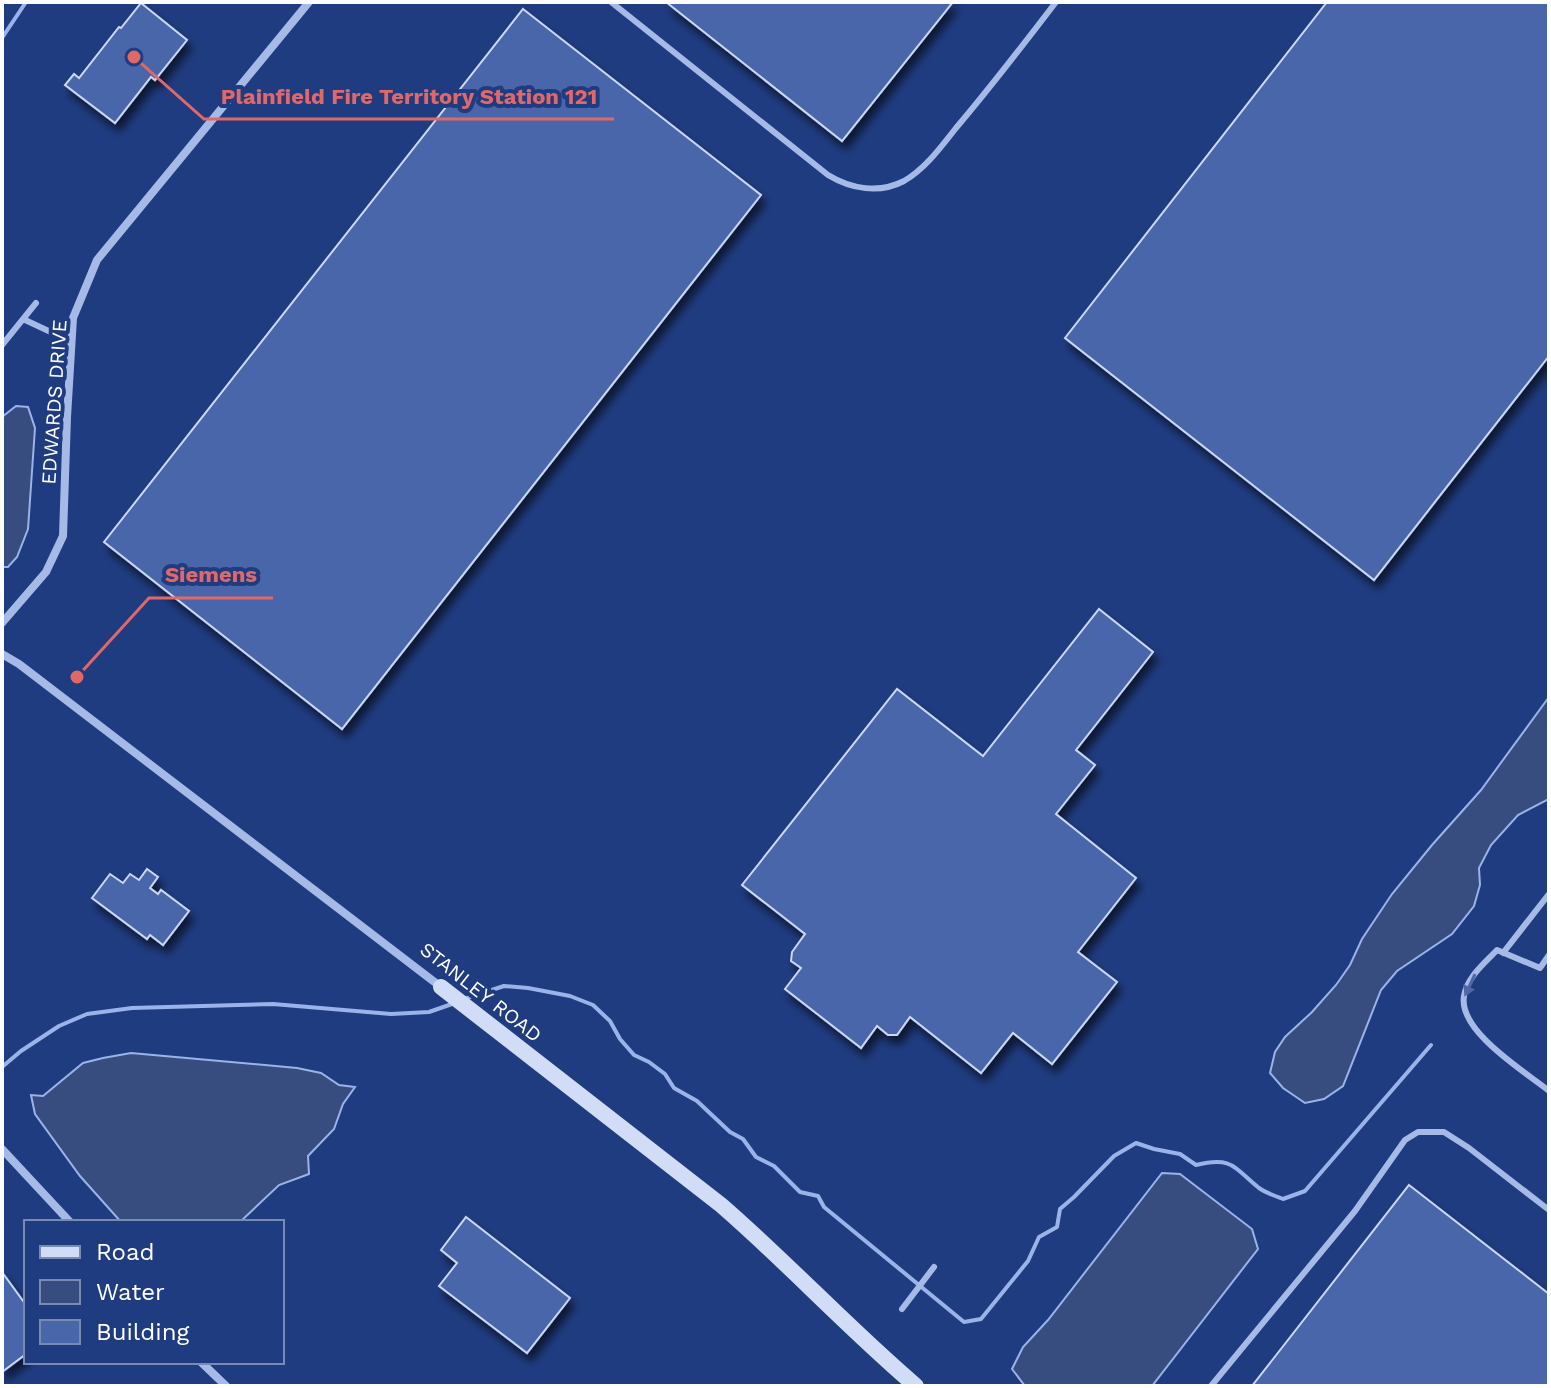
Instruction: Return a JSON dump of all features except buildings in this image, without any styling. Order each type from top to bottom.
[{"type":"street","name":"EDWARDS DRIVE","points":[[2,623],[46,572],[63,536],[73,318],[97,260],[309,2]]},
{"type":"street","name":"STANLEY ROAD","points":[[2,654],[441,987],[721,1205],[916,1386]]},
{"type":"street","points":[[2,1149],[68,1220]]},
{"type":"street","points":[[203,1364],[226,1386]]},
{"type":"lane","points":[[611,2],[828,175],[840,183],[871,189],[904,181],[926,163],[988,91],[1056,2]]},
{"type":"lane","points":[[2,345],[36,303]]},
{"type":"lane","points":[[23,319],[72,342]]},
{"type":"lane","points":[[1503,953],[1549,894]]},
{"type":"lane","points":[[1549,955],[1540,968],[1497,950],[1473,975],[1464,996],[1466,1016],[1484,1039],[1549,1091]]},
{"type":"lane","points":[[1211,1386],[1355,1211],[1405,1140],[1418,1132],[1444,1132],[1549,1210]]},
{"type":"lane","points":[[902,1309],[934,1267]]},
{"type":"water","points":[[16,406],[28,407],[35,428],[28,529],[17,557],[8,567],[2,567],[2,417]]},
{"type":"water","points":[[1549,697],[1549,799],[1518,815],[1491,845],[1479,868],[1480,885],[1474,906],[1452,934],[1397,971],[1381,990],[1343,1086],[1324,1099],[1305,1103],[1283,1088],[1270,1073],[1275,1052],[1285,1037],[1336,985],[1392,894],[1481,790]]},
{"type":"water","points":[[131,1053],[297,1068],[321,1073],[339,1085],[355,1087],[343,1104],[334,1129],[308,1156],[309,1174],[279,1185],[242,1220],[119,1220],[80,1176],[35,1114],[31,1095],[43,1096],[83,1063]]},
{"type":"water","points":[[1162,1173],[1180,1174],[1252,1229],[1258,1249],[1152,1386],[1025,1386],[1012,1369],[1023,1347],[1048,1320]]},
{"type":"waterway","points":[[2,38],[26,2]]},
{"type":"waterway","points":[[464,999],[504,986],[570,996],[593,1005],[610,1021],[634,1055],[665,1074],[674,1088],[697,1101],[730,1132],[743,1139],[756,1157],[774,1166],[800,1192],[818,1196],[824,1207],[964,1322],[981,1319],[1028,1261],[1039,1237],[1057,1227],[1060,1209],[1114,1156],[1136,1143],[1180,1154],[1196,1165],[1226,1163],[1262,1190],[1283,1199],[1305,1191],[1431,1045]]},
{"type":"waterway","points":[[2,1067],[59,1026],[87,1014],[132,1008],[273,1004],[391,1014],[429,1012],[452,1004]]},
{"type":"place","name":"Plainfield Fire Territory Station 121","points":[[134,57]]},
{"type":"place","name":"Siemens","points":[[77,677]]}]
